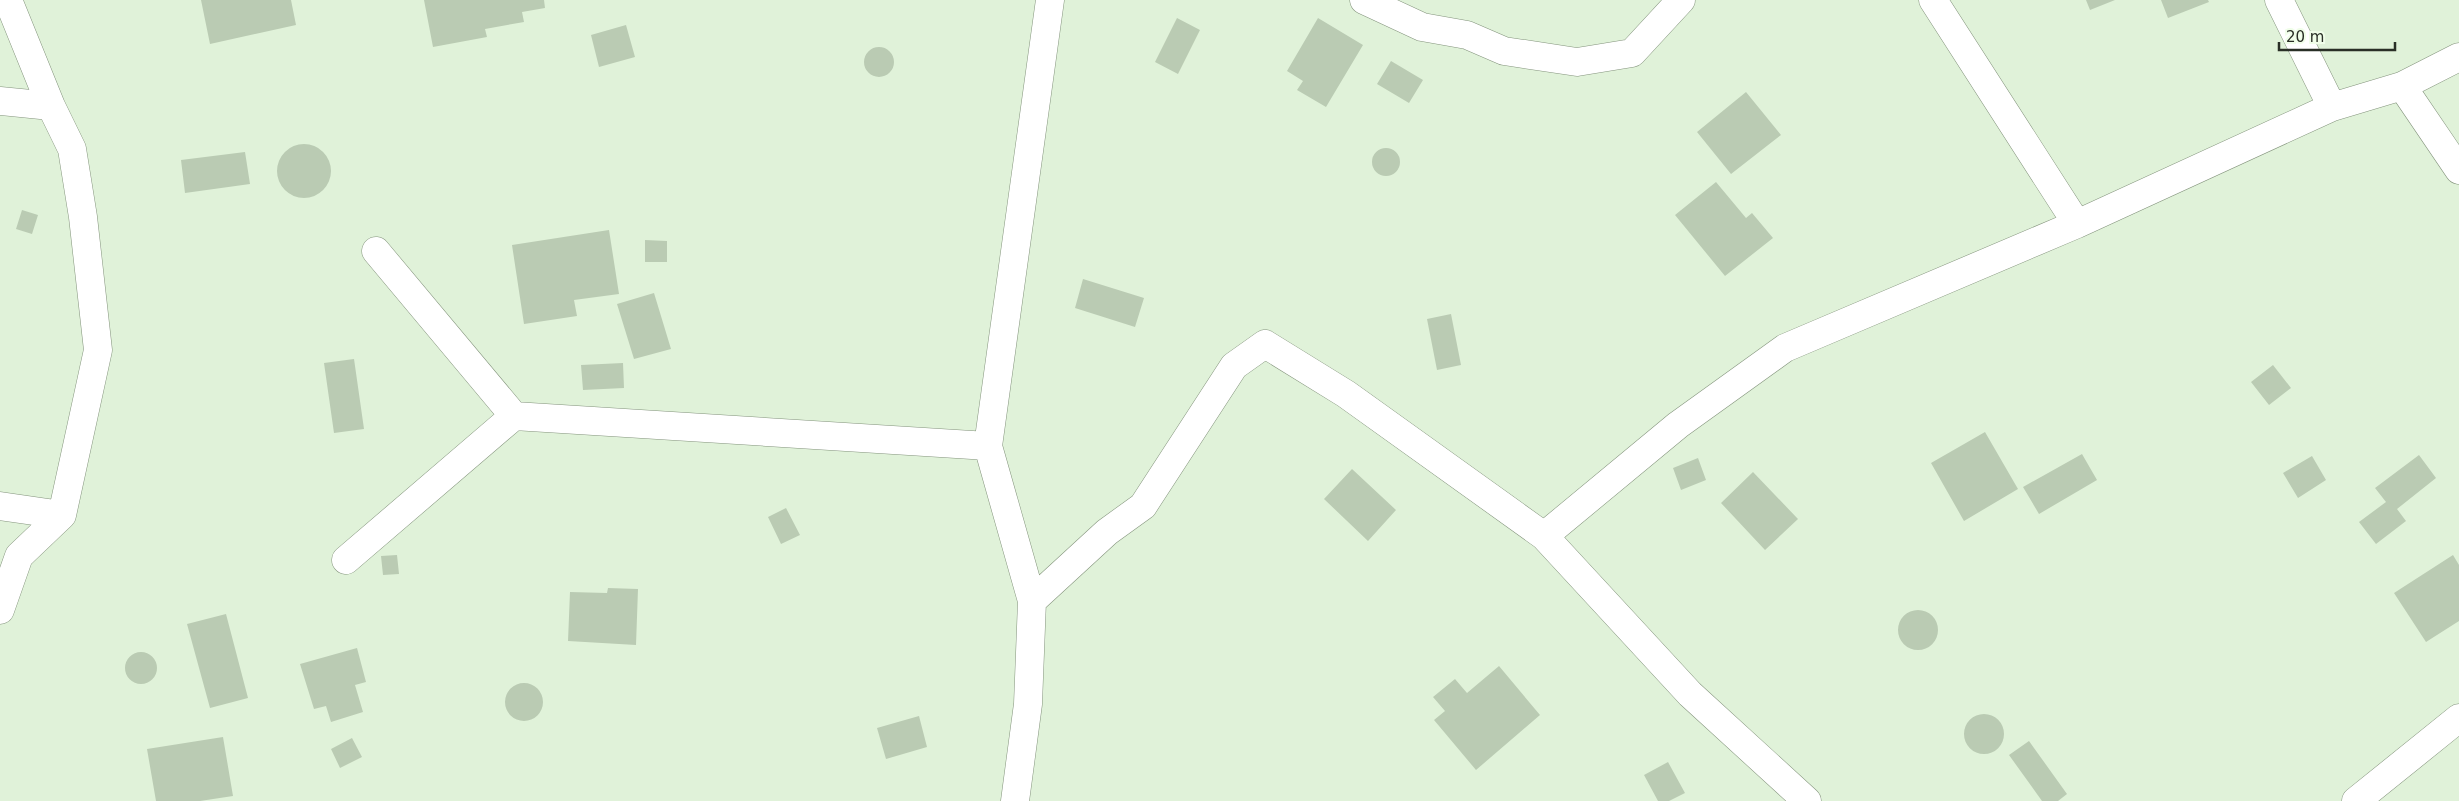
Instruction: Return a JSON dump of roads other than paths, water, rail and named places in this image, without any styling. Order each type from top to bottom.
[{"type":"street","points":[[0,610],[19,556],[62,516],[98,350],[83,218],[72,149],[51,106],[8,0]]},
{"type":"street","points":[[1015,801],[1028,704],[1032,601],[988,446],[1050,0]]},
{"type":"street","points":[[1364,0],[1422,27],[1467,35],[1504,51],[1577,62],[1632,54],[1681,0]]},
{"type":"street","points":[[1933,0],[2077,224]]},
{"type":"street","points":[[2279,0],[2332,107]]},
{"type":"street","points":[[1544,536],[1678,425],[1785,348],[2077,224],[2332,107],[2402,86],[2459,57]]},
{"type":"street","points":[[2402,86],[2459,170]]},
{"type":"street","points":[[0,101],[51,106]]},
{"type":"street","points":[[376,251],[514,416]]},
{"type":"street","points":[[1032,601],[1107,532],[1143,506],[1234,366],[1265,344],[1346,394],[1544,536],[1690,694],[1806,801]]},
{"type":"street","points":[[346,560],[514,416],[988,446]]},
{"type":"street","points":[[0,506],[62,516]]},
{"type":"street","points":[[2356,801],[2459,718]]}]
